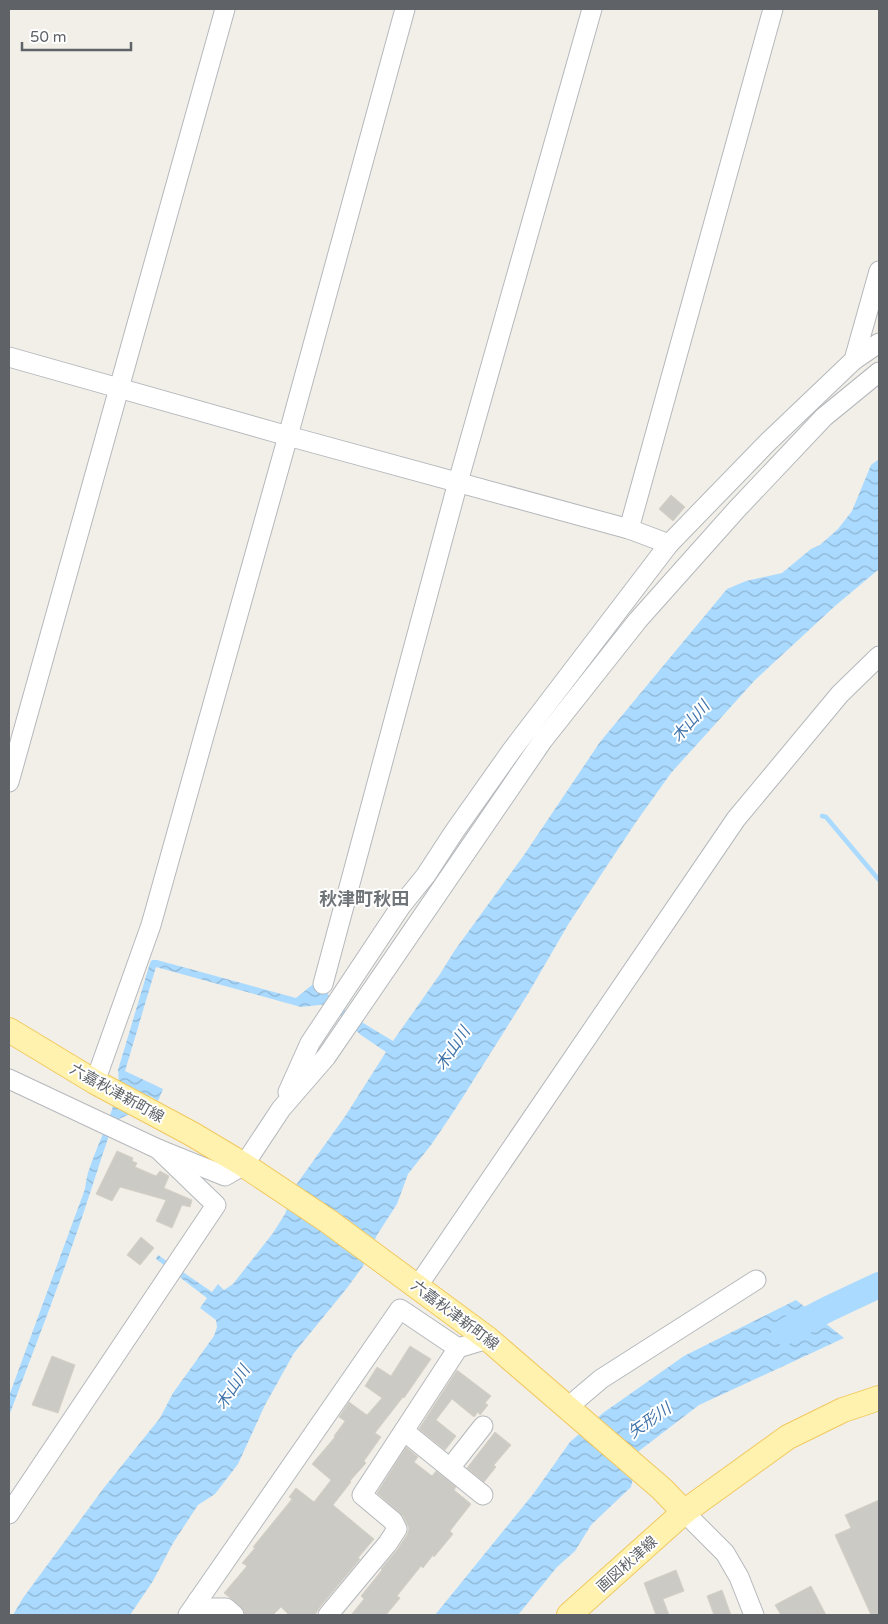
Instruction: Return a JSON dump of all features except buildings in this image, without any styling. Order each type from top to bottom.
[{"type":"main road","name":"六嘉秋津新町線","points":[[9,1030],[96,1082],[244,1165],[328,1221],[488,1339],[662,1489],[684,1512]]},
{"type":"main road","points":[[684,1512],[788,1437],[843,1410],[879,1398]]},
{"type":"main road","name":"画図秋津線","points":[[569,1615],[684,1512]]},
{"type":"street","points":[[9,782],[225,9]]},
{"type":"street","points":[[96,1082],[151,925],[405,9]]},
{"type":"street","points":[[323,984],[458,482],[592,9]]},
{"type":"street","points":[[629,529],[772,9]]},
{"type":"street","points":[[854,360],[879,271]]},
{"type":"street","points":[[9,1079],[158,1149],[225,1176],[244,1165],[280,1109],[310,1043],[401,906],[426,875],[512,750],[670,544],[767,443],[854,360],[879,343]]},
{"type":"street","points":[[9,357],[288,436],[629,529],[670,544]]},
{"type":"street","points":[[280,1109],[326,1057],[543,740],[638,620],[737,509],[824,417],[879,372]]},
{"type":"street","points":[[417,1287],[736,819],[840,694],[879,656]]},
{"type":"street","points":[[9,1514],[216,1205],[158,1149]]},
{"type":"street","points":[[568,1407],[601,1379],[756,1280]]},
{"type":"street","points":[[193,1608],[400,1309],[458,1348]]},
{"type":"street","points":[[328,1615],[388,1543],[396,1529],[393,1521],[362,1495],[458,1348],[488,1339]]},
{"type":"street","points":[[450,1468],[483,1426]]},
{"type":"street","points":[[404,1431],[483,1495]]},
{"type":"street","points":[[684,1512],[725,1552],[739,1577],[754,1615]]},
{"type":"street","points":[[193,1608],[226,1608],[234,1615]]},
{"type":"water","name":"木山川","points":[[879,459],[879,569],[835,606],[755,680],[671,773],[569,923],[529,992],[454,1111],[408,1174],[397,1204],[377,1235],[363,1266],[294,1353],[265,1405],[238,1464],[215,1494],[198,1505],[173,1543],[153,1581],[130,1615],[13,1615],[23,1598],[103,1489],[160,1418],[173,1393],[214,1336],[217,1327],[216,1320],[200,1308],[207,1298],[156,1259],[158,1255],[212,1292],[218,1284],[224,1290],[233,1284],[273,1233],[285,1214],[296,1185],[346,1115],[386,1052],[361,1035],[328,1004],[301,1007],[156,967],[125,1071],[163,1089],[158,1101],[150,1096],[128,1115],[114,1121],[69,1255],[9,1416],[9,1396],[109,1118],[117,1092],[118,1070],[152,960],[296,998],[317,981],[331,999],[341,1007],[393,1041],[455,950],[524,855],[600,742],[727,589],[746,581],[782,573],[811,549],[820,545],[838,529],[852,511],[871,465]]},
{"type":"water","points":[[796,1300],[844,1338],[699,1405],[639,1451],[631,1487],[591,1525],[575,1551],[557,1567],[518,1615],[435,1615],[534,1493],[570,1442],[603,1413],[684,1356]]},
{"type":"waterway","points":[[822,816],[826,817],[879,880]]},
{"type":"waterway","name":"矢形川","points":[[784,1332],[879,1285]]},
{"type":"district","name":"秋津町秋田","points":[[364,899]]}]
